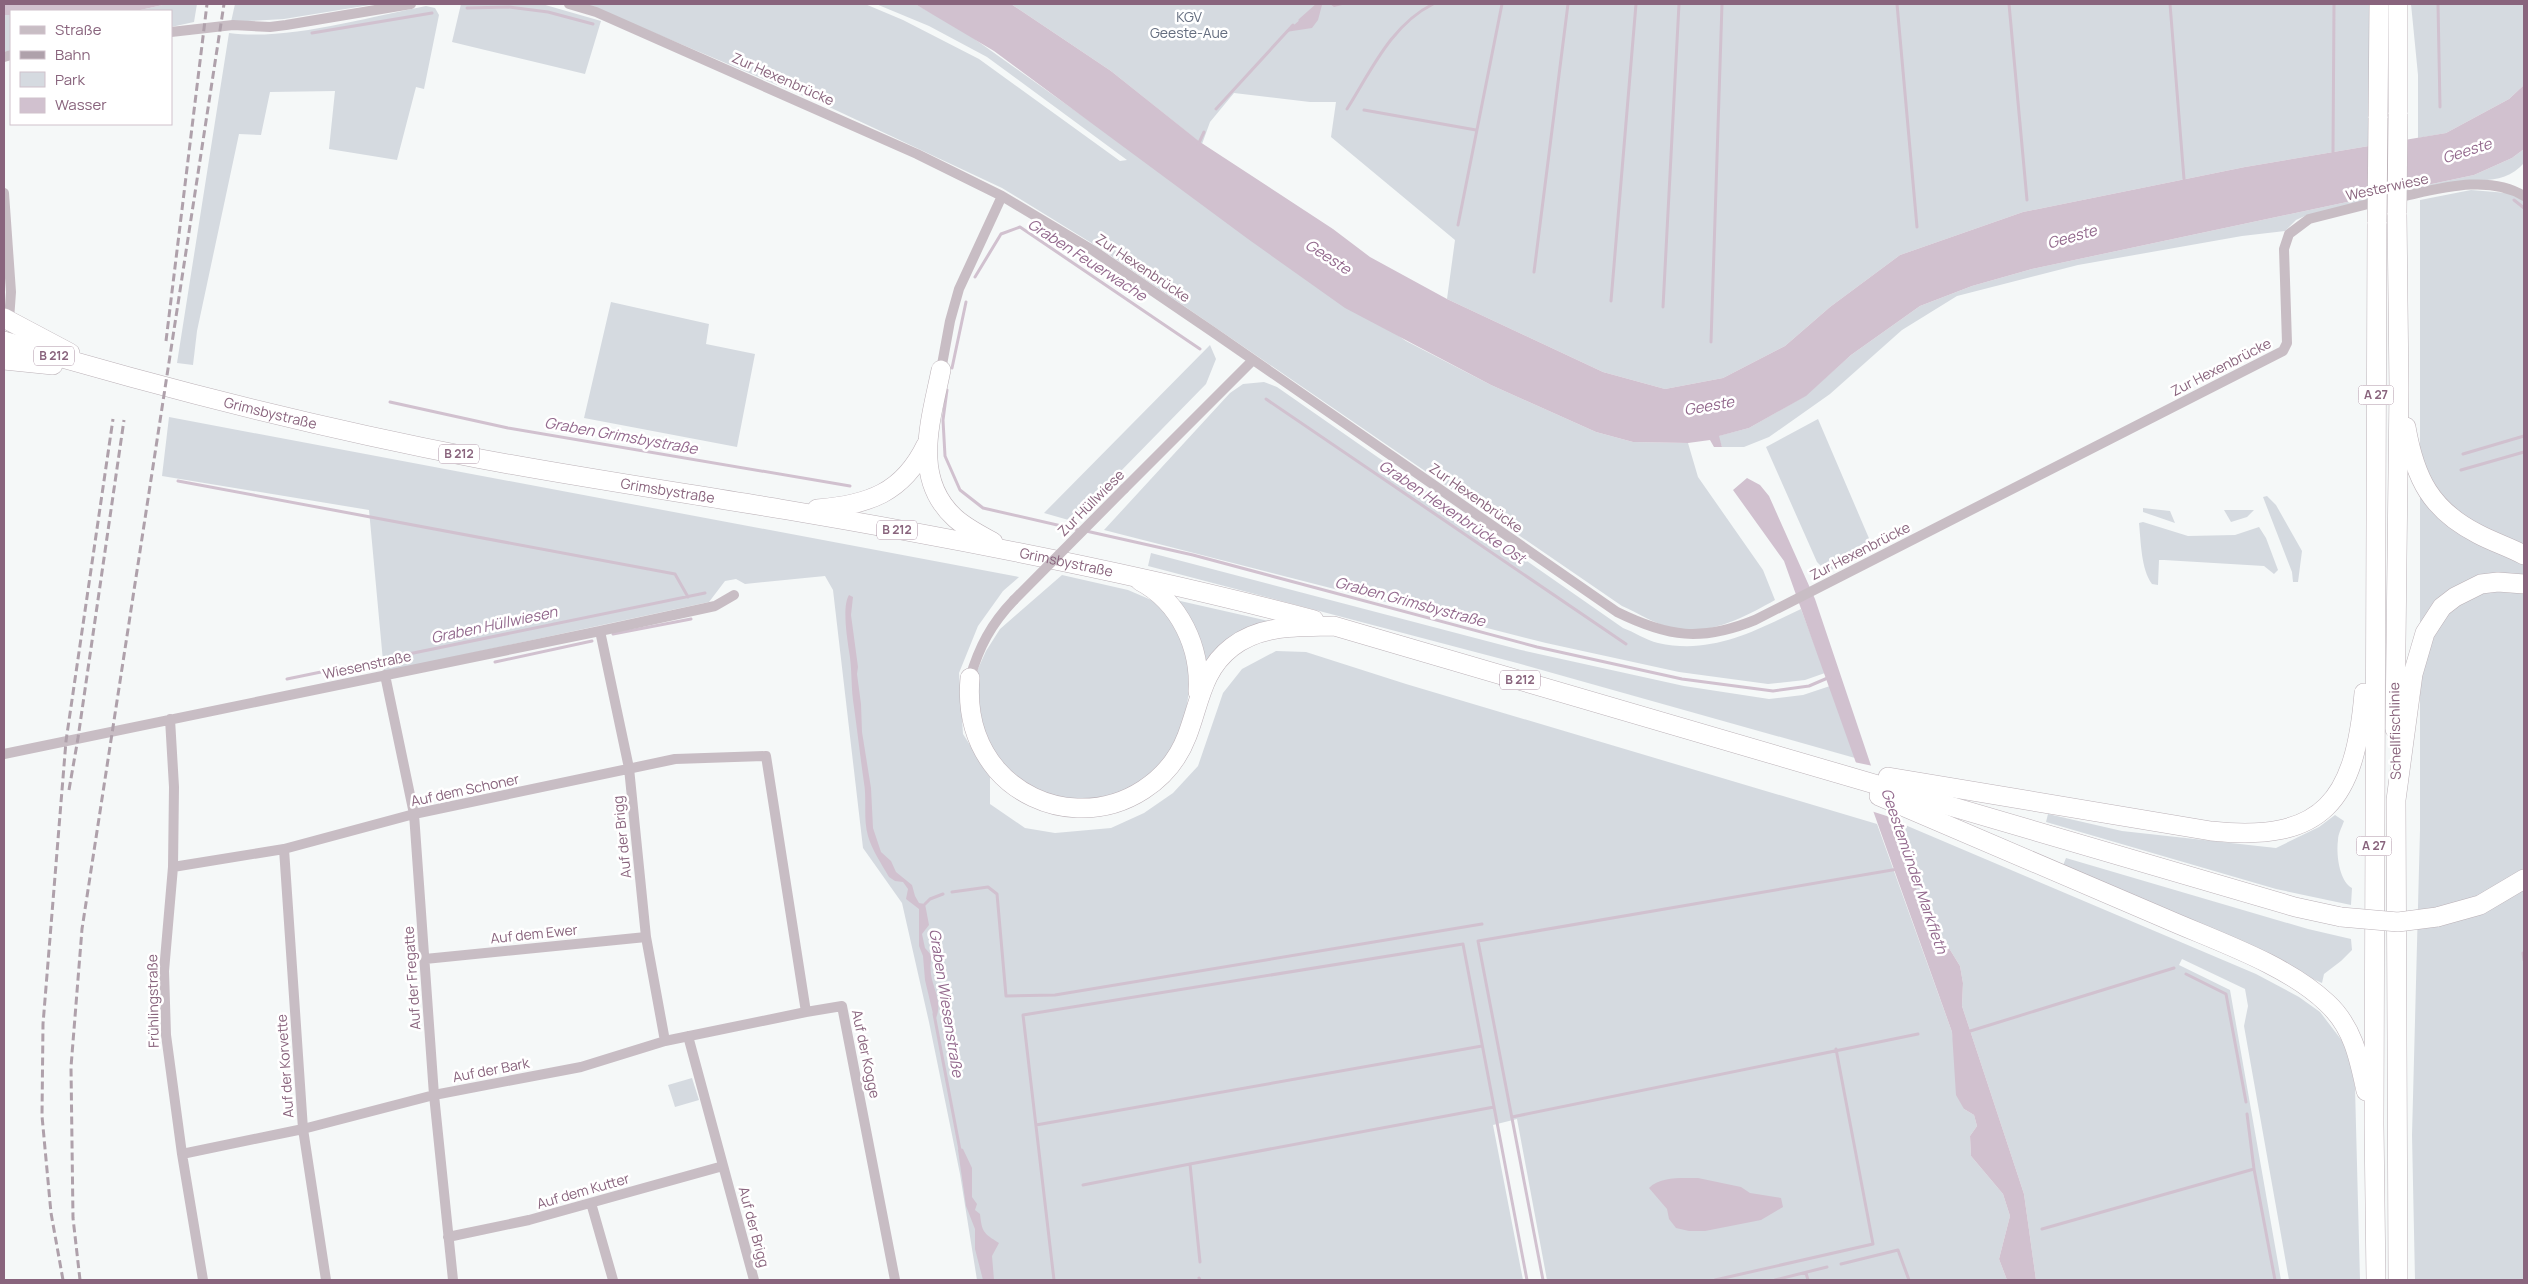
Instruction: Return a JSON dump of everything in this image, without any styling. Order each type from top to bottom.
[{"type":"highway","name":"A 27","points":[[2376,1280],[2374,1124],[2379,4]]},
{"type":"highway","name":"A 27","points":[[2398,4],[2397,213],[2399,389]]},
{"type":"highway","points":[[6,319],[104,371]]},
{"type":"highway","name":"Grimsbystraße","points":[[4,342],[104,371],[363,436],[484,459],[789,510],[1005,549],[1204,592],[1334,626]]},
{"type":"highway","points":[[4,360],[104,371]]},
{"type":"highway","points":[[940,370],[926,444],[928,471],[935,490],[945,507],[965,526],[1005,549]]},
{"type":"highway","points":[[2399,389],[2413,461],[2428,494],[2438,506],[2465,527],[2524,555]]},
{"type":"highway","name":"Schellfischlinie","points":[[2396,800],[2394,661],[2399,389]]},
{"type":"highway","points":[[789,510],[841,507],[863,502],[882,494],[908,472],[926,444]]},
{"type":"highway","points":[[1892,790],[2211,831],[2267,834],[2296,826],[2327,806],[2342,786],[2351,766],[2362,713],[2376,568]]},
{"type":"highway","points":[[1130,576],[1158,593],[1180,618],[1188,633],[1196,657],[1199,682],[1198,698]]},
{"type":"highway","points":[[2396,800],[2413,674],[2425,633],[2432,620],[2442,607],[2466,590],[2498,582],[2524,584]]},
{"type":"highway","points":[[970,678],[969,689],[974,727],[991,762],[1021,790],[1045,802],[1071,808],[1111,804],[1136,794],[1158,779],[1182,747],[1198,698],[1211,669],[1228,651],[1248,637],[1278,628],[1334,626]]},
{"type":"highway","name":"B 212","points":[[1334,626],[1892,790]]},
{"type":"highway","points":[[1892,790],[2295,907],[2341,917],[2398,922],[2437,917],[2480,905],[2524,880]]},
{"type":"highway","points":[[1892,790],[2226,945],[2283,973],[2315,993],[2337,1013],[2352,1037],[2374,1124]]},
{"type":"highway","name":"A 27","points":[[2396,800],[2398,1280]]},
{"type":"street","points":[[172,32],[233,25],[278,26],[411,4]]},
{"type":"street","name":"Zur Hexenbrücke","points":[[568,4],[596,12],[770,88],[917,154],[1002,196],[1094,251],[1609,606],[1641,624],[1666,632],[1711,634],[1742,626],[1821,588],[2283,351],[2287,343],[2284,248],[2290,234]]},
{"type":"street","name":"Westerwiese","points":[[2290,234],[2309,219],[2475,184],[2503,186],[2524,196]]},
{"type":"street","points":[[4,193],[11,292],[6,319]]},
{"type":"street","points":[[940,370],[950,321],[959,290],[1002,196]]},
{"type":"street","name":"Zur Hüllwiese","points":[[970,678],[983,639],[992,625],[1014,600],[1253,360]]},
{"type":"street","name":"Wiesenstraße","points":[[4,754],[600,631],[715,606],[734,596]]},
{"type":"street","name":"Auf der Brigg","points":[[600,631],[629,768],[646,937],[665,1041]]},
{"type":"street","name":"Auf der Fregatte","points":[[384,675],[414,814],[434,1095],[453,1280]]},
{"type":"street","name":"Frühlingstraße","points":[[170,719],[174,788],[173,867],[164,971],[166,1036],[182,1154],[203,1280]]},
{"type":"street","name":"Auf dem Schoner","points":[[173,867],[284,849],[414,814],[675,759],[766,756],[806,1012]]},
{"type":"street","name":"Auf der Korvette","points":[[284,849],[303,1129],[326,1280]]},
{"type":"street","name":"Auf dem Ewer","points":[[425,959],[646,937]]},
{"type":"street","name":"Auf der Kogge","points":[[806,1012],[842,1006],[895,1280]]},
{"type":"street","name":"Auf der Bark","points":[[182,1154],[303,1129],[434,1095],[580,1067],[665,1041],[806,1012]]},
{"type":"street","name":"Auf der Brigg","points":[[688,1036],[754,1280]]},
{"type":"street","name":"Auf dem Kutter","points":[[448,1237],[529,1220],[723,1166]]},
{"type":"street","points":[[591,1203],[613,1280]]},
{"type":"green space","points":[[167,4],[197,4],[194,22],[172,27],[172,10],[140,10]]},
{"type":"green space","points":[[235,4],[376,4],[284,19],[231,22]]},
{"type":"green space","points":[[461,4],[542,4],[601,21],[585,74],[452,42]]},
{"type":"green space","points":[[586,4],[865,4],[903,20],[979,59],[1120,161],[1127,160],[987,57],[929,26],[876,4],[915,4],[962,30],[1140,157],[1406,341],[1491,385],[1596,432],[1633,442],[1688,443],[1698,477],[1763,570],[1775,600],[1738,619],[1712,628],[1699,630],[1672,628],[1622,606],[1098,247],[1002,188],[827,106]]},
{"type":"green space","name":"KGV Geeste-Aue","points":[[1011,4],[2369,4],[2369,146],[2245,167],[2023,212],[1900,255],[1830,307],[1785,346],[1723,378],[1665,389],[1603,372],[1447,299],[1455,240],[1331,137],[1336,102],[1310,102],[1234,93],[1210,122],[1202,144],[1111,71]]},
{"type":"green space","points":[[2411,4],[2524,4],[2524,85],[2509,99],[2446,133],[2418,138],[2418,75]]},
{"type":"green space","points":[[426,6],[435,8],[439,15],[424,89],[416,87],[397,160],[329,149],[335,91],[270,92],[261,135],[239,134],[197,331],[193,365],[177,363],[229,33],[252,35],[302,31]]},
{"type":"green space","points":[[4,15],[10,15],[10,50],[4,52]]},
{"type":"green space","points":[[2524,149],[2524,163],[2514,172],[2502,178],[2475,180],[2307,215],[2296,220],[2285,231],[2242,236],[2078,265],[1957,296],[1902,330],[1830,394],[1769,437],[1744,447],[1722,447],[1718,436],[1749,428],[1805,396],[1851,355],[1920,306],[1972,286],[2032,269],[2474,175],[2512,158]]},
{"type":"green space","points":[[2471,190],[2507,193],[2524,198],[2524,1280],[2415,1280],[2412,1135],[2420,830],[2420,200]]},
{"type":"green space","points":[[611,302],[709,324],[706,344],[755,354],[737,447],[584,418]]},
{"type":"green space","points":[[1210,345],[1216,359],[1206,384],[1072,521],[1044,513]]},
{"type":"green space","points":[[1264,382],[1277,387],[1623,628],[1658,643],[1697,646],[1732,639],[1750,633],[1801,609],[1825,673],[1805,680],[1768,684],[1679,672],[1546,643],[1104,530],[1230,393],[1243,384]]},
{"type":"green space","points":[[169,417],[1019,577],[1003,591],[978,626],[959,673],[963,734],[990,777],[990,804],[1025,828],[1055,833],[1111,828],[1144,813],[1173,793],[1198,766],[1223,693],[1242,669],[1276,651],[1306,652],[1406,684],[1877,824],[1952,1032],[1964,1109],[1974,1115],[1977,1126],[1970,1136],[1971,1156],[2003,1194],[2010,1216],[1999,1259],[2007,1280],[1547,1280],[1517,1119],[1493,1125],[1523,1280],[977,1280],[960,1174],[902,903],[863,848],[833,590],[825,576],[745,584],[736,579],[725,581],[709,602],[384,672],[369,510],[162,476]]},
{"type":"green space","points":[[1818,419],[1874,550],[1827,572],[1817,562],[1766,447]]},
{"type":"green space","points":[[2267,496],[2276,505],[2302,551],[2298,582],[2293,582],[2292,572],[2263,497]]},
{"type":"green space","points":[[2143,508],[2170,511],[2175,523],[2143,512]]},
{"type":"green space","points":[[2224,510],[2254,510],[2247,517],[2231,522]]},
{"type":"green space","points":[[2143,522],[2188,536],[2235,535],[2259,527],[2266,538],[2278,570],[2274,574],[2264,566],[2159,560],[2158,585],[2152,584],[2148,578],[2142,555],[2139,523]]},
{"type":"green space","points":[[1151,553],[1521,650],[1684,686],[1769,699],[1803,695],[1830,686],[1855,758],[1517,663],[1148,566]]},
{"type":"green space","points":[[1062,575],[1128,590],[1156,602],[1175,621],[1192,673],[1183,729],[1172,753],[1130,792],[1082,803],[1027,788],[987,748],[973,691],[977,671],[986,651],[1000,629]]},
{"type":"green space","points":[[1167,598],[1277,623],[1203,673]]},
{"type":"green space","points":[[2048,814],[2122,831],[2276,848],[2319,827],[2335,815],[2344,821],[2337,846],[2341,873],[2344,880],[2352,888],[2351,905],[2276,889],[2046,822]]},
{"type":"green space","points":[[1891,819],[2256,974],[2299,997],[2320,1012],[2343,1042],[2351,1062],[2355,1087],[2360,1280],[2289,1280],[2244,1026],[2248,1006],[2245,989],[2182,959],[2179,965],[2230,990],[2281,1280],[2036,1280],[2024,1194],[1962,1006],[1963,983],[1960,966],[1925,909],[1895,837]]},
{"type":"green space","points":[[2066,858],[2308,929],[2351,939],[2352,950],[2324,974],[2322,983],[2062,868]]},
{"type":"green space","points":[[692,1078],[699,1100],[675,1107],[668,1085]]},
{"type":"water","points":[[4,4],[167,4],[140,10],[10,10],[10,15],[4,15]]},
{"type":"water","name":"Geeste","points":[[915,4],[1011,4],[1111,71],[1200,142],[1333,229],[1370,257],[1447,299],[1603,372],[1665,389],[1723,378],[1785,346],[1830,307],[1900,255],[2023,212],[2245,167],[2446,133],[2509,99],[2524,85],[2524,149],[2512,158],[2474,175],[2032,269],[1972,286],[1920,306],[1851,355],[1806,396],[1749,428],[1719,436],[1722,447],[1714,447],[1710,440],[1688,443],[1633,442],[1596,432],[1491,385],[1345,308],[1248,239],[994,51]]},
{"type":"water","points":[[1318,4],[1330,4],[1322,5],[1318,20],[1312,28],[1286,32]]},
{"type":"water","points":[[1330,4],[1346,4],[1334,7]]},
{"type":"water","points":[[1747,478],[1760,485],[1769,496],[1815,599],[1895,837],[1925,909],[1960,966],[1963,983],[1962,1006],[2024,1194],[2036,1280],[2007,1280],[1999,1259],[2010,1216],[2003,1194],[1971,1156],[1970,1136],[1977,1126],[1974,1115],[1964,1109],[1956,1095],[1952,1032],[1784,561],[1733,490]]},
{"type":"water","points":[[849,595],[853,597],[851,615],[858,667],[862,732],[871,788],[873,828],[881,852],[891,861],[896,872],[912,885],[919,903],[925,904],[929,925],[922,934],[925,948],[932,956],[931,974],[938,1003],[936,1018],[934,1018],[925,980],[923,956],[919,946],[919,909],[906,899],[908,889],[903,882],[895,881],[889,877],[868,836],[865,816],[865,789],[847,638],[846,606]]},
{"type":"water","points":[[960,1148],[963,1149],[972,1168],[972,1197],[977,1204],[975,1210],[980,1214],[984,1232],[999,1243],[992,1256],[994,1280],[983,1280],[975,1249],[975,1229],[966,1206],[958,1150]]},
{"type":"water","points":[[1698,1178],[1741,1187],[1750,1193],[1781,1198],[1783,1207],[1761,1220],[1705,1231],[1689,1231],[1676,1228],[1669,1219],[1667,1209],[1649,1188],[1659,1181]]},
{"type":"pier","points":[[1854,762],[1873,766],[1893,818],[1871,811]]},
{"type":"waterway","points":[[1300,20],[1318,4]]},
{"type":"waterway","points":[[1347,109],[1383,50],[1394,36],[1418,13],[1433,4]]},
{"type":"waterway","points":[[1458,225],[1502,4]]},
{"type":"waterway","points":[[1534,272],[1568,4]]},
{"type":"waterway","points":[[1611,301],[1636,4]]},
{"type":"waterway","points":[[1663,307],[1679,4]]},
{"type":"waterway","points":[[1711,342],[1722,4]]},
{"type":"waterway","points":[[1897,4],[1917,227]]},
{"type":"waterway","points":[[2009,4],[2027,200]]},
{"type":"waterway","points":[[2170,4],[2184,179]]},
{"type":"waterway","points":[[2333,152],[2334,4]]},
{"type":"waterway","points":[[2438,4],[2440,107]]},
{"type":"waterway","name":"Graben Feuerwache","points":[[467,8],[509,7],[548,12],[593,24]]},
{"type":"waterway","name":"Graben Feuerwache","points":[[312,33],[432,13]]},
{"type":"waterway","points":[[1216,109],[1293,25]]},
{"type":"waterway","points":[[1364,110],[1476,130]]},
{"type":"waterway","points":[[1198,145],[1204,132]]},
{"type":"waterway","points":[[2514,200],[2524,208]]},
{"type":"waterway","name":"Graben Feuerwache","points":[[975,277],[1001,234],[1020,227],[1200,349]]},
{"type":"waterway","name":"Graben Feuerwache","points":[[952,368],[966,302]]},
{"type":"waterway","name":"Graben Feuerwache","points":[[947,390],[943,420],[945,456],[960,490],[983,508],[1079,530]]},
{"type":"waterway","name":"Graben Hexenbrücke Ost","points":[[1266,399],[1626,644]]},
{"type":"waterway","name":"Graben Grimsbystraße","points":[[390,402],[508,428],[850,486]]},
{"type":"waterway","points":[[2463,454],[2524,436]]},
{"type":"waterway","points":[[2461,470],[2524,452]]},
{"type":"waterway","points":[[178,481],[675,574],[688,597]]},
{"type":"waterway","name":"Graben Grimsbystraße","points":[[1086,531],[1193,555],[1537,647],[1682,679],[1773,691],[1809,686],[1830,677]]},
{"type":"waterway","name":"Graben Hüllwiesen","points":[[287,679],[705,593]]},
{"type":"waterway","points":[[613,634],[691,619]]},
{"type":"waterway","points":[[495,662],[592,641]]},
{"type":"waterway","name":"Geestemünder Markfleth","points":[[1543,1280],[1478,941],[1898,869]]},
{"type":"waterway","points":[[952,892],[988,887],[997,894],[1006,996],[1055,995],[1482,924]]},
{"type":"waterway","points":[[925,904],[930,899],[943,894]]},
{"type":"waterway","points":[[1054,1280],[1023,1015],[1463,944],[1527,1280]]},
{"type":"waterway","points":[[2523,953],[2524,960]]},
{"type":"waterway","points":[[1967,1032],[2174,968]]},
{"type":"waterway","points":[[2186,974],[2226,994],[2246,1102]]},
{"type":"waterway","name":"Graben Wiesenstraße","points":[[934,1014],[960,1150]]},
{"type":"waterway","points":[[1512,1117],[1918,1034]]},
{"type":"waterway","points":[[1036,1125],[1482,1046]]},
{"type":"waterway","points":[[1715,1280],[1873,1244],[1836,1049]]},
{"type":"waterway","points":[[1190,1164],[1494,1107]]},
{"type":"waterway","points":[[2247,1114],[2254,1169]]},
{"type":"waterway","points":[[1083,1185],[1190,1164],[1200,1262]]},
{"type":"waterway","points":[[2042,1229],[2254,1169],[2275,1280]]},
{"type":"waterway","points":[[1841,1264],[1898,1250],[1909,1280]]},
{"type":"waterway","points":[[1775,1280],[1827,1267]]},
{"type":"waterway","points":[[1806,1273],[1808,1280]]},
{"type":"railway","points":[[166,341],[207,4]]},
{"type":"railway","points":[[80,1280],[73,1218],[71,1067],[82,929],[224,4]]},
{"type":"railway","points":[[63,1280],[51,1213],[42,1116],[43,1024],[66,741],[113,419]]},
{"type":"railway","points":[[69,790],[124,420]]}]
